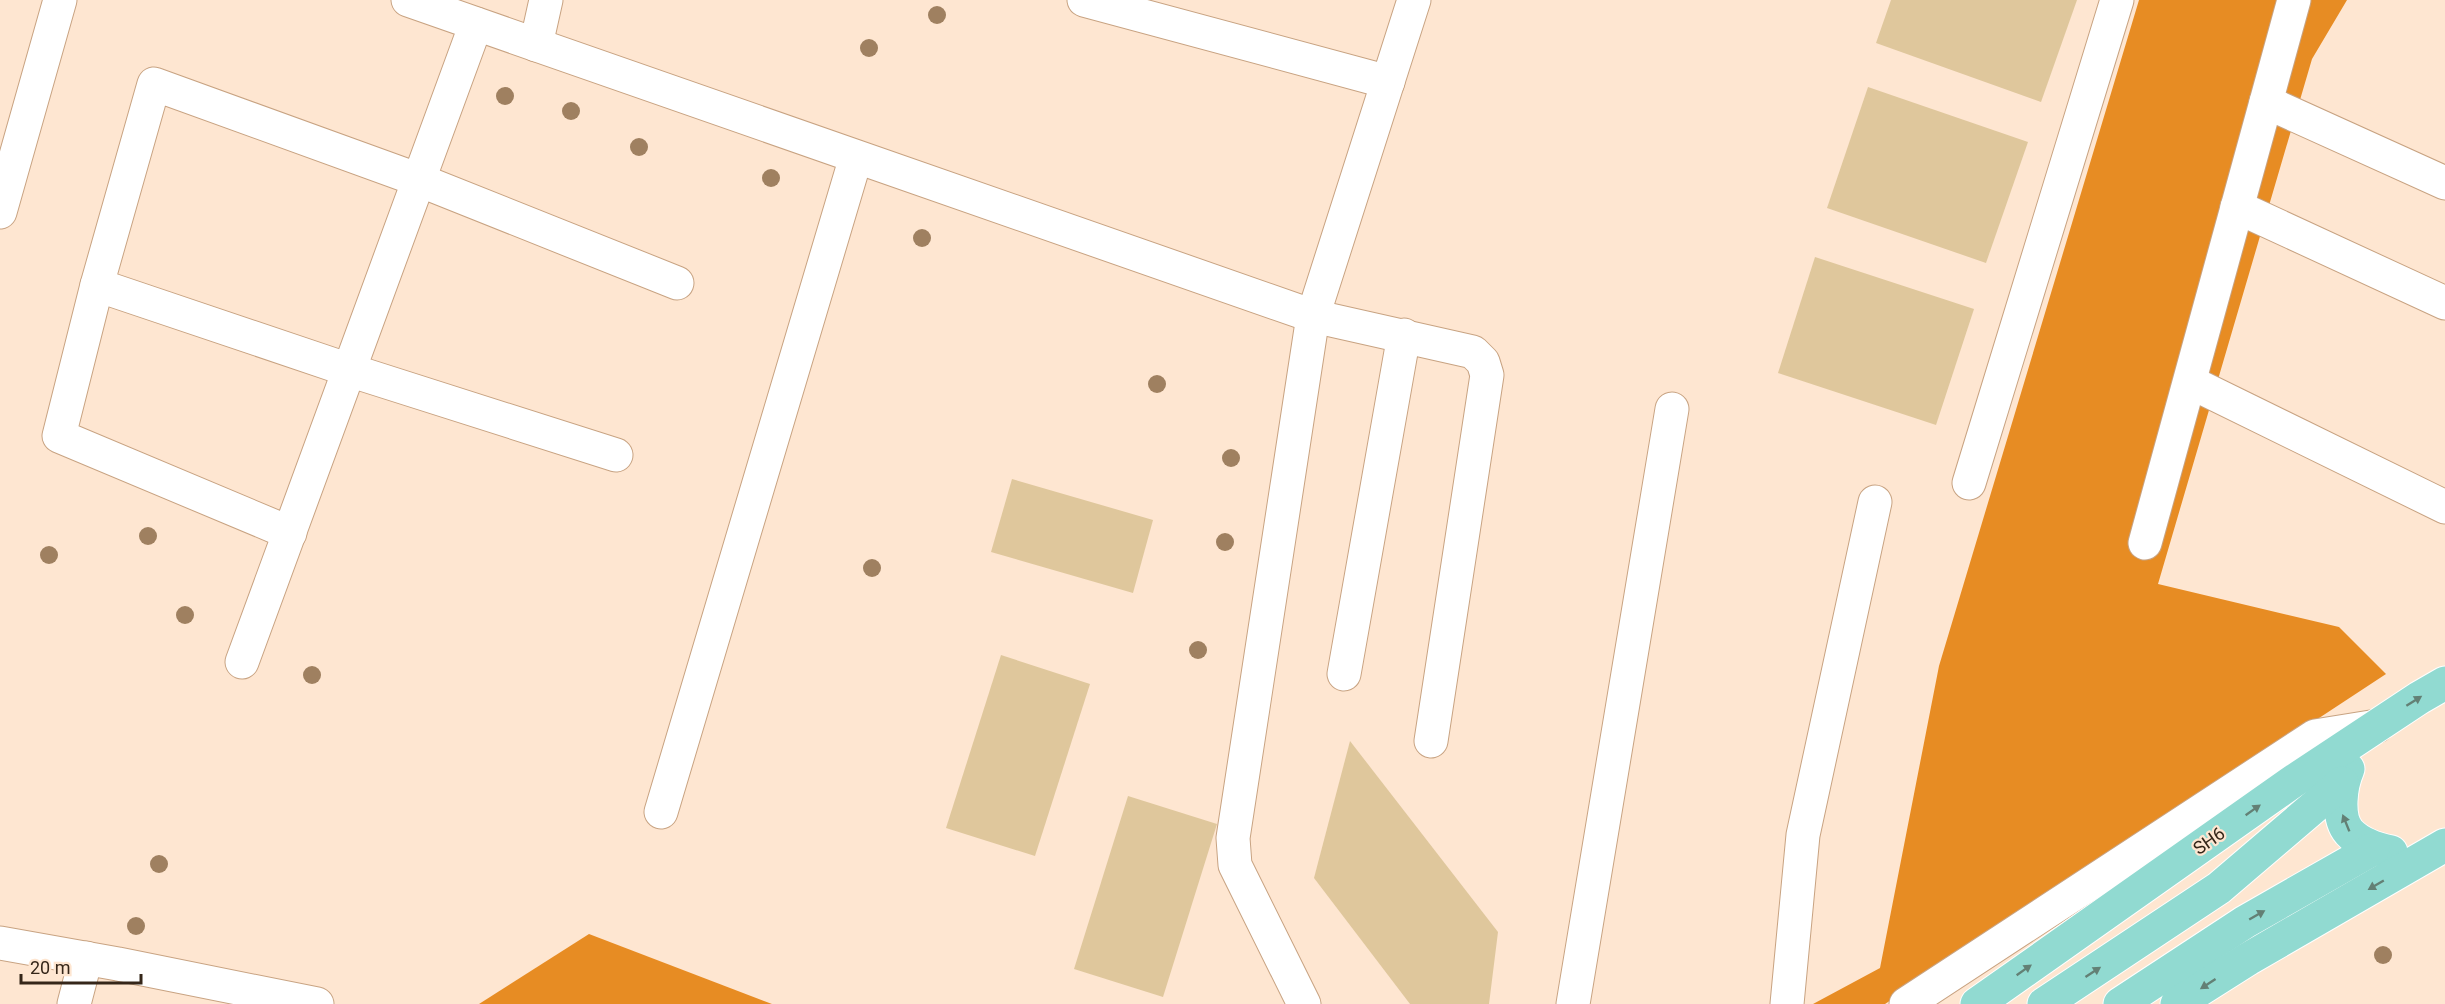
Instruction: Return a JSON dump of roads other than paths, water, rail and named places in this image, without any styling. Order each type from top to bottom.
[{"type":"main road","name":"SH6","points":[[1977,1004],[2292,782],[2445,683]]},
{"type":"main road","points":[[2377,726],[2351,762],[2342,783],[2341,811],[2348,831],[2373,849],[2398,853],[2441,850]]},
{"type":"main road","points":[[2044,1004],[2219,888],[2342,783]]},
{"type":"main road","points":[[2120,1004],[2245,922],[2373,849]]},
{"type":"main road","points":[[2177,1004],[2248,958],[2441,850]]},
{"type":"street","points":[[0,212],[60,0]]},
{"type":"street","points":[[408,0],[1314,316],[1473,352],[1482,362],[1487,375],[1431,741]]},
{"type":"street","points":[[536,45],[546,0]]},
{"type":"street","points":[[1084,0],[1155,9],[1388,82]]},
{"type":"street","points":[[1304,1004],[1235,866],[1233,838],[1314,316],[1414,0]]},
{"type":"street","points":[[1969,483],[2117,0]]},
{"type":"street","points":[[2145,543],[2294,0]]},
{"type":"street","points":[[242,662],[476,24]]},
{"type":"street","points":[[290,532],[59,436],[97,285],[154,84],[420,180],[677,283]]},
{"type":"street","points":[[2266,102],[2445,183]]},
{"type":"street","points":[[661,812],[856,157]]},
{"type":"street","points":[[2237,207],[2445,303]]},
{"type":"street","points":[[97,285],[349,370],[616,454]]},
{"type":"street","points":[[1344,674],[1404,335]]},
{"type":"street","points":[[2190,382],[2445,507]]},
{"type":"street","points":[[1573,1004],[1672,409]]},
{"type":"street","points":[[1787,1004],[1803,835],[1875,502]]},
{"type":"street","points":[[1906,1004],[2315,736],[2377,726]]},
{"type":"street","points":[[1250,896],[1327,1004]]},
{"type":"street","points":[[0,943],[317,1004]]},
{"type":"street","points":[[74,1004],[86,958]]}]
